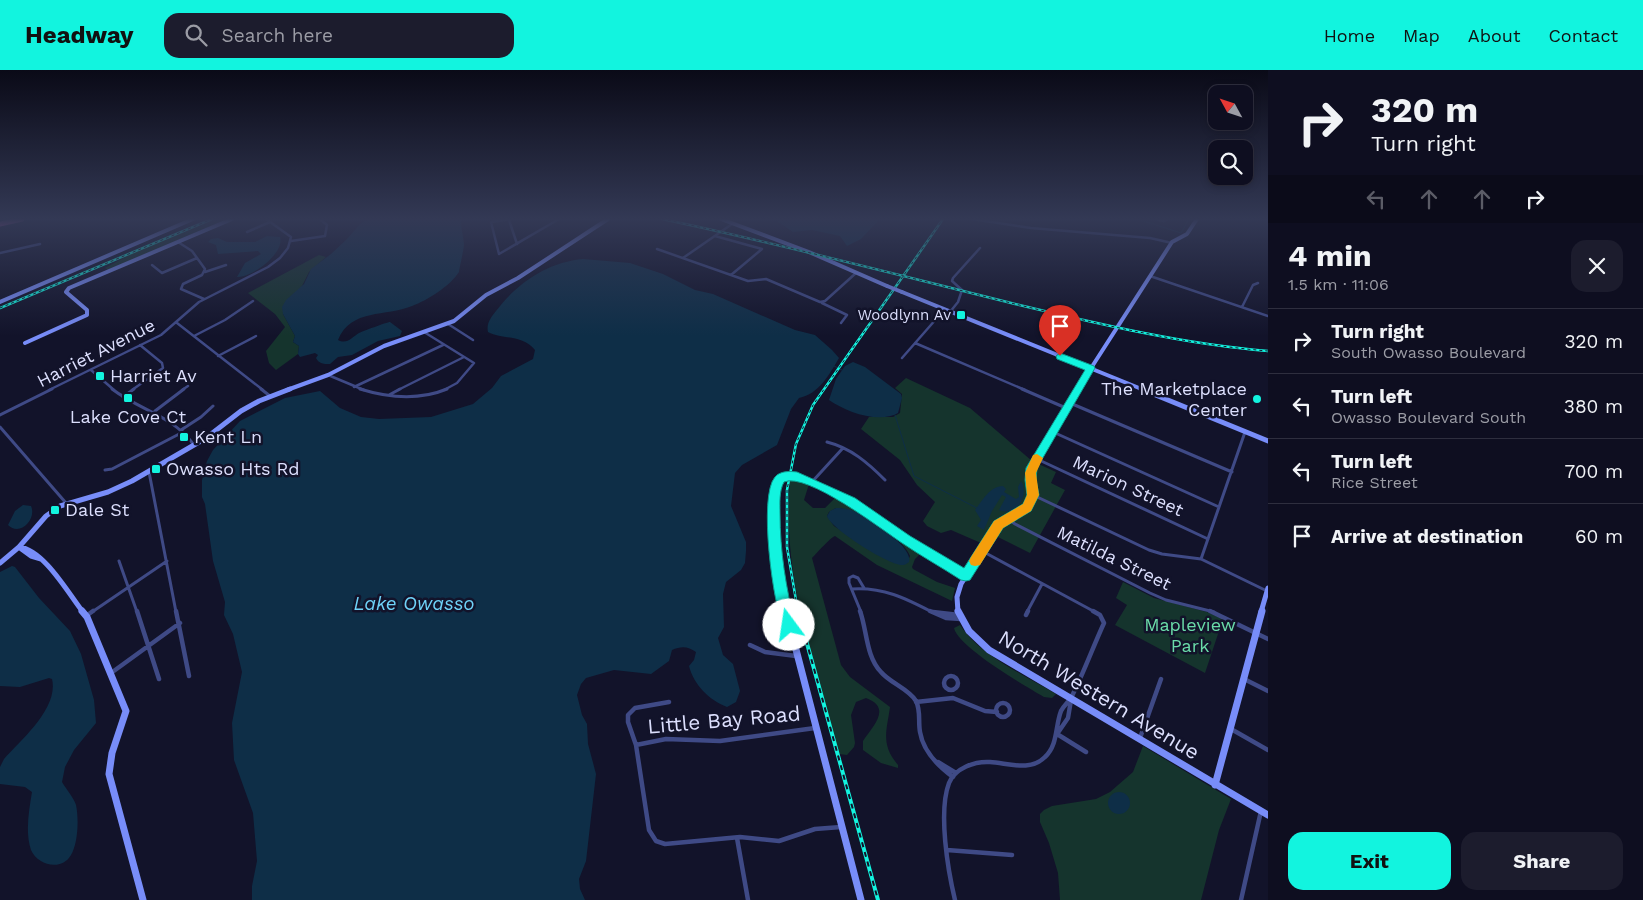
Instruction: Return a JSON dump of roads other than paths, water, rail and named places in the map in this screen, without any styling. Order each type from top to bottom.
[{"type":"street","points":[[0,302],[103,258]]},
{"type":"street","points":[[25,343],[87,315],[89,312],[66,292],[69,288],[141,258]]},
{"type":"street","points":[[152,265],[162,273],[197,258],[204,268],[204,272]]},
{"type":"street","name":"Harriet Avenue","points":[[0,414],[166,332],[192,307],[204,299],[270,265],[279,258]]},
{"type":"street","points":[[0,563],[19,547],[46,516],[66,503],[108,492],[149,472],[194,445],[247,407],[270,396],[328,375],[376,349],[448,324],[488,294],[548,258]]},
{"type":"street","points":[[683,258],[750,282],[766,279],[847,315],[841,323]]},
{"type":"street","points":[[731,275],[753,258]]},
{"type":"street","points":[[819,258],[1268,440]]},
{"type":"street","points":[[902,358],[937,318],[958,302],[962,290],[952,281],[952,278],[971,258]]},
{"type":"street","points":[[852,589],[877,589],[896,594],[941,618],[960,617],[957,595],[966,576],[998,524],[1027,507],[1033,495],[1030,473],[1037,459],[1090,368],[1163,258]]},
{"type":"street","points":[[204,299],[184,291],[181,287],[204,272],[226,265]]},
{"type":"street","points":[[821,302],[856,273]]},
{"type":"street","points":[[1150,276],[1268,316]]},
{"type":"street","points":[[1242,307],[1253,285],[1258,282]]},
{"type":"street","points":[[194,336],[254,302]]},
{"type":"street","points":[[177,323],[270,396]]},
{"type":"street","points":[[448,324],[473,340]]},
{"type":"street","points":[[328,375],[354,387],[387,396],[426,395],[449,388],[462,378],[474,363],[424,332]]},
{"type":"street","points":[[218,356],[256,336]]},
{"type":"street","points":[[915,343],[1067,409]]},
{"type":"street","points":[[354,387],[444,344]]},
{"type":"street","points":[[123,397],[163,368],[162,363],[140,345]]},
{"type":"street","points":[[387,396],[465,357]]},
{"type":"street","points":[[91,370],[123,397],[168,418],[194,445]]},
{"type":"street","points":[[155,411],[188,386]]},
{"type":"street","points":[[1070,403],[1232,472]]},
{"type":"street","points":[[105,470],[112,469],[182,431],[202,417],[213,406]]},
{"type":"street","points":[[0,427],[66,503]]},
{"type":"street","points":[[1201,559],[1245,431]]},
{"type":"street","points":[[1053,432],[1219,507]]},
{"type":"street","points":[[827,442],[843,448],[867,464],[885,480]]},
{"type":"street","points":[[811,482],[843,448]]},
{"type":"street","name":"Marion Street","points":[[1037,459],[1208,539]]},
{"type":"street","points":[[149,472],[168,561],[189,676]]},
{"type":"street","points":[[861,900],[782,597],[774,541],[775,488],[780,479],[789,475],[811,482],[862,507],[905,539],[966,576]]},
{"type":"street","points":[[1033,495],[1149,550],[1162,554],[1201,559],[1268,590],[1215,785]]},
{"type":"street","name":"Matilda Street","points":[[1007,518],[1015,524],[1158,597],[1214,612],[1268,639]]},
{"type":"street","points":[[19,547],[31,556],[43,560],[86,616],[126,712],[112,753],[109,774],[143,900]]},
{"type":"street","points":[[982,551],[1103,618],[1103,627],[1071,699],[1066,703],[1057,723],[1057,734]]},
{"type":"street","points":[[119,561],[159,679]]},
{"type":"street","points":[[86,616],[168,561]]},
{"type":"street","points":[[864,588],[860,579],[854,576],[848,580],[875,666],[916,702],[919,710],[922,741],[941,768],[955,775]]},
{"type":"street","points":[[1026,615],[1042,584]]},
{"type":"street","name":"North Western Avenue","points":[[960,617],[970,634],[984,646],[1268,815]]},
{"type":"street","points":[[110,673],[180,623]]},
{"type":"street","points":[[750,646],[765,652],[797,656]]},
{"type":"street","points":[[1244,678],[1268,692]]},
{"type":"street","points":[[1140,740],[1161,679]]},
{"type":"street","points":[[952,689],[953,698]]},
{"type":"street","points":[[916,702],[953,698],[984,711],[997,712]]},
{"type":"street","points":[[955,900],[950,879],[947,850],[946,798],[948,784],[955,775],[969,765],[980,762],[1016,766],[1034,763],[1050,751],[1072,707],[1071,699]]},
{"type":"street","points":[[669,702],[637,708],[630,712],[628,722],[636,745],[649,830],[652,838],[656,841],[665,844],[749,837],[779,841],[814,829],[842,826]]},
{"type":"street","name":"Little Bay Road","points":[[636,745],[666,739],[720,741],[816,728]]},
{"type":"street","points":[[1230,728],[1268,750]]},
{"type":"street","points":[[1057,734],[1086,752]]},
{"type":"street","points":[[1241,900],[1261,811]]},
{"type":"street","points":[[737,838],[748,900]]},
{"type":"street","points":[[947,850],[1012,855]]},
{"type":"water","points":[[254,258],[272,258],[259,269],[237,277],[245,263]]},
{"type":"water","points":[[326,258],[462,258],[459,272],[432,296],[402,309],[360,318],[344,330],[338,340],[347,341],[359,333],[390,322],[402,331],[400,336],[378,341],[352,355],[338,357],[330,364],[324,364],[319,361],[316,358],[318,355],[315,353],[300,357],[298,354],[299,346],[293,342],[295,336],[283,314],[282,307],[286,300],[304,284],[311,269]]},
{"type":"water","name":"Lake Owasso","points":[[583,259],[630,263],[663,274],[695,290],[713,294],[795,330],[815,335],[839,358],[823,383],[806,396],[799,398],[791,409],[777,445],[742,465],[735,473],[731,506],[746,542],[745,563],[741,570],[726,582],[723,594],[724,627],[718,638],[723,655],[733,664],[740,691],[736,702],[727,707],[703,691],[691,673],[689,666],[694,660],[696,652],[684,647],[672,650],[669,661],[651,674],[614,670],[586,678],[581,684],[577,695],[582,715],[587,724],[588,744],[596,774],[586,861],[579,879],[580,889],[585,900],[252,900],[252,886],[257,861],[253,813],[234,760],[232,723],[242,672],[233,634],[224,615],[225,602],[213,561],[205,504],[202,497],[202,480],[207,461],[213,450],[240,421],[285,398],[320,391],[340,408],[361,417],[379,419],[431,417],[473,404],[492,388],[501,376],[533,359],[535,350],[530,345],[518,339],[488,332],[488,323],[494,313],[514,291],[534,276],[558,264]]},
{"type":"water","points":[[853,362],[865,367],[901,394],[902,398],[898,413],[890,416],[872,417],[844,409],[829,400],[836,379],[845,366]]},
{"type":"water","points":[[1021,481],[1024,493],[1020,504],[1011,511],[999,510],[1006,497],[1002,495],[992,511],[984,530],[977,526],[981,520],[975,510],[987,495],[994,488],[1003,486],[1006,489],[1004,492],[1016,499],[1019,497],[1018,487]]},
{"type":"water","points":[[23,505],[31,506],[32,516],[30,521],[22,528],[13,528],[8,525],[15,511]]},
{"type":"water","points":[[836,508],[854,511],[880,527],[905,549],[909,556],[909,562],[903,565],[885,559],[848,537],[827,516],[830,511]]},
{"type":"water","points":[[12,566],[15,567],[39,598],[70,631],[81,654],[94,700],[96,723],[74,750],[65,767],[62,782],[76,805],[78,824],[75,844],[67,860],[56,865],[39,860],[31,850],[28,828],[32,792],[25,787],[0,784],[0,767],[4,759],[37,723],[50,701],[53,690],[52,679],[49,678],[20,687],[0,686],[0,572]]},
{"type":"water","points":[[1119,792],[1127,795],[1130,803],[1127,811],[1119,814],[1111,811],[1108,803],[1111,795]]},
{"type":"waterway","points":[[834,366],[842,370]]},
{"type":"waterway","points":[[895,415],[914,476],[977,508]]},
{"type":"railway","points":[[0,308],[120,258]]},
{"type":"railway","points":[[830,258],[903,276]]},
{"type":"railway","points":[[903,276],[916,258]]},
{"type":"railway","points":[[798,612],[787,547],[787,490],[796,444],[813,405],[903,276]]},
{"type":"railway","points":[[903,276],[1109,326],[1204,344],[1268,351]]},
{"type":"railway","points":[[798,611],[878,900]]},
{"type":"place","name":"Woodlynn Av","points":[[961,315]]},
{"type":"place","name":"Harriet Av","points":[[100,376]]},
{"type":"place","name":"Lake Cove Ct","points":[[128,398]]},
{"type":"place","name":"The Marketplace Center","points":[[1257,399]]},
{"type":"place","name":"Kent Ln","points":[[184,437]]},
{"type":"place","name":"Owasso Hts Rd","points":[[156,469]]},
{"type":"place","name":"Dale St","points":[[55,510]]},
{"type":"park label","name":"Mapleview Park","points":[[1190,635]]}]
